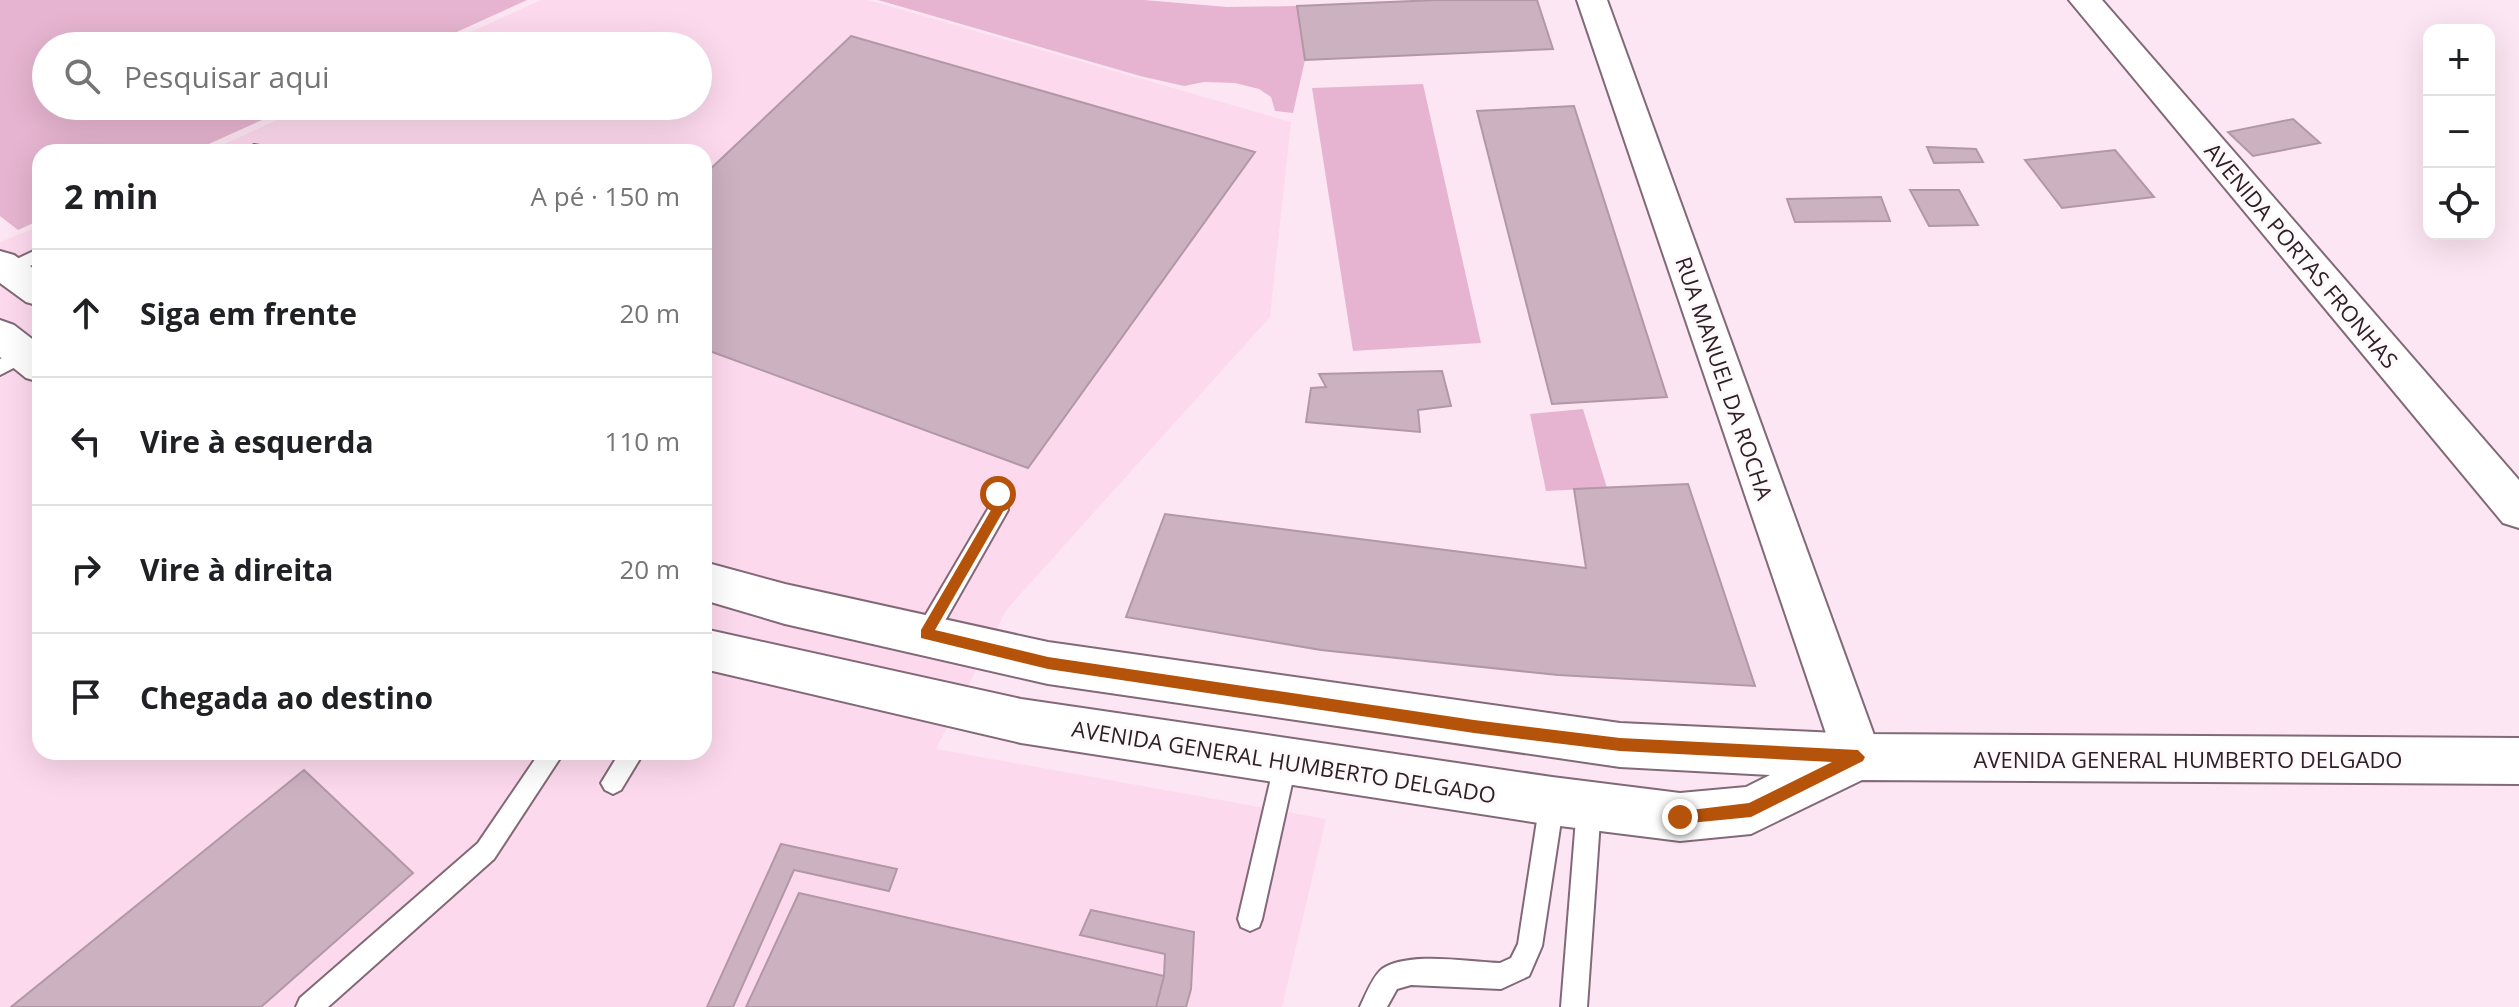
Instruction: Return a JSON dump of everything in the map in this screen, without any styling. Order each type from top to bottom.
[{"type":"main road","name":"AVENIDA PORTAS FRONHAS","points":[[2085,0],[2513,492]]},
{"type":"main road","points":[[16,263],[32,282]]},
{"type":"main road","name":"AVENIDA GENERAL HUMBERTO DELGADO","points":[[712,583],[785,604],[1048,663],[1620,745],[1858,757],[2519,761]]},
{"type":"main road","name":"AVENIDA GENERAL HUMBERTO DELGADO","points":[[712,651],[1021,721],[1571,804],[1680,817],[1751,810],[1858,757]]},
{"type":"street","name":"RUA MANUEL DA ROCHA","points":[[1592,0],[1858,757]]},
{"type":"lane","points":[[926,634],[998,510],[998,494]]},
{"type":"lane","points":[[309,1007],[486,851],[548,760]]},
{"type":"lane","points":[[613,783],[628,760]]},
{"type":"lane","points":[[1250,919],[1286,761]]},
{"type":"lane","points":[[1373,1007],[1389,979],[1411,972],[1501,976],[1520,967],[1530,946],[1571,804]]},
{"type":"lane","points":[[1571,804],[1574,1007]]},
{"type":"shaded area","points":[[0,0],[527,0],[457,32],[32,32],[32,120],[262,120],[209,144],[32,144],[32,224],[18,230],[0,216]]},
{"type":"shaded area","points":[[541,0],[868,0],[1291,122],[1270,317],[1007,609],[936,749],[1326,819],[1282,1007],[0,1007],[0,242],[32,229],[32,760],[712,760],[712,144],[225,144],[277,120],[712,120],[712,32],[471,32]]},
{"type":"shaded area","points":[[878,0],[1144,0],[1227,7],[1297,6],[1305,60],[1293,113],[1275,111],[1271,97],[1259,89],[1235,83],[1204,82],[1184,86],[1140,76]]},
{"type":"shaded area","points":[[1423,84],[1481,343],[1353,351],[1312,88]]},
{"type":"shaded area","points":[[1583,409],[1607,488],[1546,491],[1530,414]]},
{"type":"building","points":[[1436,0],[1537,0],[1553,49],[1305,60],[1297,6]]},
{"type":"building","points":[[851,36],[1255,152],[1028,468],[712,352],[712,167]]},
{"type":"building","points":[[1574,106],[1667,397],[1552,404],[1477,111]]},
{"type":"building","points":[[2293,119],[2320,143],[2253,156],[2228,132]]},
{"type":"building","points":[[1927,147],[1976,149],[1983,162],[1934,163]]},
{"type":"building","points":[[2115,150],[2154,197],[2062,208],[2025,160]]},
{"type":"building","points":[[1910,190],[1959,190],[1978,225],[1929,226]]},
{"type":"building","points":[[1881,197],[1890,221],[1795,222],[1787,199]]},
{"type":"building","points":[[1442,371],[1451,406],[1418,410],[1420,432],[1306,422],[1311,388],[1326,387],[1319,374]]},
{"type":"building","points":[[1688,484],[1755,686],[1558,675],[1321,650],[1126,617],[1165,514],[1586,568],[1574,489]]},
{"type":"building","points":[[304,770],[413,873],[261,1007],[11,1007]]},
{"type":"building","points":[[781,844],[897,869],[889,891],[794,870],[733,1007],[707,1007]]},
{"type":"building","points":[[799,893],[1164,976],[1156,1007],[746,1007]]},
{"type":"building","points":[[1091,910],[1194,932],[1191,989],[1186,1007],[1156,1007],[1164,976],[1165,954],[1080,935]]},
{"type":"route","points":[[998,494],[998,510],[926,634],[1048,663],[1474,726],[1620,745],[1858,757],[1751,810],[1680,817]]}]
